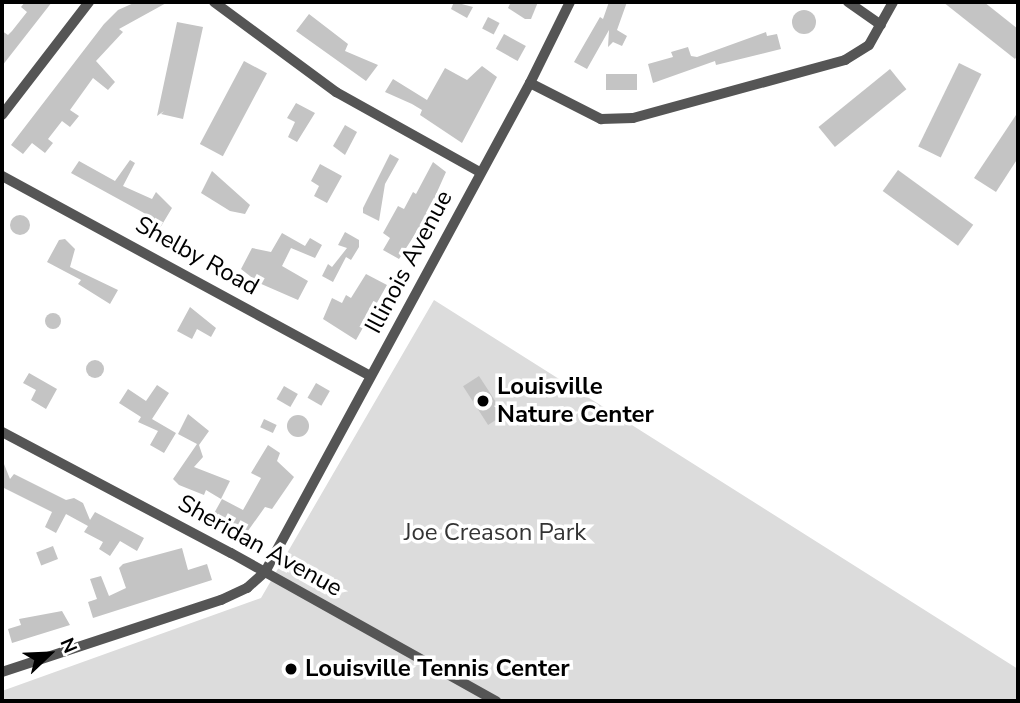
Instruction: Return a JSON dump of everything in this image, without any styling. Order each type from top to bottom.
[{"type":"street","points":[[2,115],[89,2]]},
{"type":"street","points":[[214,2],[336,92],[480,172]]},
{"type":"street","name":"Illinois Avenue","points":[[2,672],[221,600],[247,588],[265,572],[530,83],[570,2]]},
{"type":"street","points":[[848,2],[881,25]]},
{"type":"street","points":[[530,83],[591,115],[621,121],[845,60],[869,45],[893,2]]},
{"type":"street","name":"Shelby Road","points":[[2,176],[370,376]]},
{"type":"street","name":"Sheridan Avenue","points":[[2,432],[265,572],[496,701]]},
{"type":"green space","name":"Joe Creason Park","points":[[434,300],[1018,669],[1018,701],[2,701],[2,691],[261,598]]},
{"type":"building","points":[[25,2],[52,2],[2,66],[2,31],[8,35],[12,31],[27,12],[21,7]]},
{"type":"building","points":[[136,2],[168,2],[119,29],[123,32],[96,61],[115,82],[108,90],[93,78],[70,110],[79,116],[70,127],[62,121],[48,139],[53,143],[45,153],[32,143],[23,154],[11,145],[104,24],[118,10]]},
{"type":"building","points":[[454,2],[473,7],[467,18],[451,9]]},
{"type":"building","points":[[511,2],[538,2],[531,19],[525,19],[508,8]]},
{"type":"building","points":[[609,2],[627,2],[617,30],[627,36],[622,46],[613,42],[608,47],[609,30],[587,69],[574,62],[600,17],[603,19]]},
{"type":"building","points":[[943,2],[984,2],[1018,29],[1018,55],[1015,59]]},
{"type":"building","points":[[804,10],[812,14],[816,22],[812,30],[804,34],[796,30],[792,22],[796,14]]},
{"type":"building","points":[[309,14],[348,44],[345,51],[378,65],[366,81],[296,31]]},
{"type":"building","points":[[488,17],[500,23],[494,34],[482,29]]},
{"type":"building","points":[[177,22],[203,27],[183,119],[161,114],[164,111],[157,116]]},
{"type":"building","points":[[766,32],[767,36],[777,34],[781,49],[716,65],[715,61],[653,83],[648,64],[673,57],[671,52],[688,47],[691,56],[697,57]]},
{"type":"building","points":[[504,34],[526,46],[518,61],[496,49]]},
{"type":"building","points":[[244,61],[267,73],[223,156],[200,144]]},
{"type":"building","points":[[959,63],[981,74],[941,158],[918,147]]},
{"type":"building","points":[[482,66],[497,77],[462,143],[420,115],[422,110],[385,92],[393,79],[427,100],[445,68],[467,80]]},
{"type":"building","points":[[890,69],[906,89],[835,147],[819,127]]},
{"type":"building","points":[[606,74],[637,74],[637,90],[606,90]]},
{"type":"building","points":[[296,103],[315,113],[297,142],[288,137],[295,122],[287,118]]},
{"type":"building","points":[[1018,112],[1018,158],[996,192],[974,178]]},
{"type":"building","points":[[345,125],[357,132],[345,155],[333,146]]},
{"type":"building","points":[[390,154],[399,159],[385,184],[379,221],[363,213],[363,208]]},
{"type":"building","points":[[130,160],[135,163],[123,186],[152,199],[156,192],[172,208],[160,228],[144,213],[71,173],[79,161],[115,181]]},
{"type":"building","points":[[433,162],[446,172],[425,219],[399,259],[383,250],[390,238],[383,233],[398,206],[404,209],[413,192],[416,194]]},
{"type":"building","points":[[320,164],[342,176],[327,203],[314,196],[319,186],[311,181]]},
{"type":"building","points":[[898,170],[973,225],[958,246],[883,191]]},
{"type":"building","points":[[212,171],[250,205],[245,214],[230,211],[201,193]]},
{"type":"building","points":[[16,215],[24,215],[30,225],[24,235],[16,235],[10,229],[10,221]]},
{"type":"building","points":[[345,232],[359,240],[359,247],[351,260],[346,257],[333,282],[322,276],[328,264],[332,267],[347,248],[338,245]]},
{"type":"building","points":[[282,233],[305,246],[310,238],[322,245],[315,258],[291,248],[282,266],[308,281],[298,300],[259,283],[241,269],[252,248],[271,252]]},
{"type":"building","points":[[65,239],[75,249],[70,267],[118,290],[110,304],[78,284],[81,280],[47,262],[59,240]]},
{"type":"building","points":[[366,274],[387,285],[356,340],[323,319],[332,298],[342,303],[346,295],[351,298]]},
{"type":"building","points":[[190,307],[216,328],[211,337],[197,329],[192,339],[177,331]]},
{"type":"building","points":[[50,313],[56,313],[61,321],[59,327],[50,329],[45,324],[45,318]]},
{"type":"building","points":[[95,360],[101,363],[104,369],[101,375],[95,378],[89,375],[86,369],[89,363]]},
{"type":"building","points":[[29,373],[57,389],[46,409],[31,400],[36,390],[23,383]]},
{"type":"building","name":"Louisville Nature Center","points":[[479,376],[504,415],[488,425],[463,386]]},
{"type":"building","points":[[316,383],[330,391],[321,406],[308,398]]},
{"type":"building","points":[[157,385],[169,393],[152,419],[176,433],[164,453],[150,445],[158,431],[138,422],[141,417],[119,403],[128,389],[146,401]]},
{"type":"building","points":[[284,386],[298,394],[290,407],[276,399]]},
{"type":"building","points":[[188,414],[209,431],[199,445],[203,457],[194,467],[230,481],[221,499],[206,490],[204,495],[179,485],[173,479],[197,444],[178,434]]},
{"type":"building","points":[[298,415],[308,422],[309,426],[302,436],[298,437],[288,430],[287,426],[294,416]]},
{"type":"building","points":[[264,419],[277,425],[273,433],[260,427]]},
{"type":"building","points":[[268,445],[280,453],[277,461],[294,477],[272,509],[265,507],[245,535],[212,517],[222,499],[243,510],[261,478],[251,473]]},
{"type":"building","points":[[2,459],[10,479],[14,474],[66,500],[74,498],[83,503],[90,520],[95,512],[144,538],[137,551],[120,541],[110,556],[99,549],[103,542],[84,532],[88,526],[66,514],[56,533],[45,527],[52,512],[2,487]]},
{"type":"building","points":[[53,546],[58,559],[41,566],[36,552]]},
{"type":"building","points":[[182,548],[188,570],[207,564],[212,580],[93,618],[88,602],[97,599],[90,579],[101,576],[109,596],[126,588],[119,568],[123,564]]},
{"type":"building","points":[[62,611],[70,625],[12,643],[8,629],[21,625],[19,619]]},
{"type":"place","name":"Louisville Nature Center","points":[[483,401]]},
{"type":"place","name":"Louisville Tennis Center","points":[[291,669]]}]
